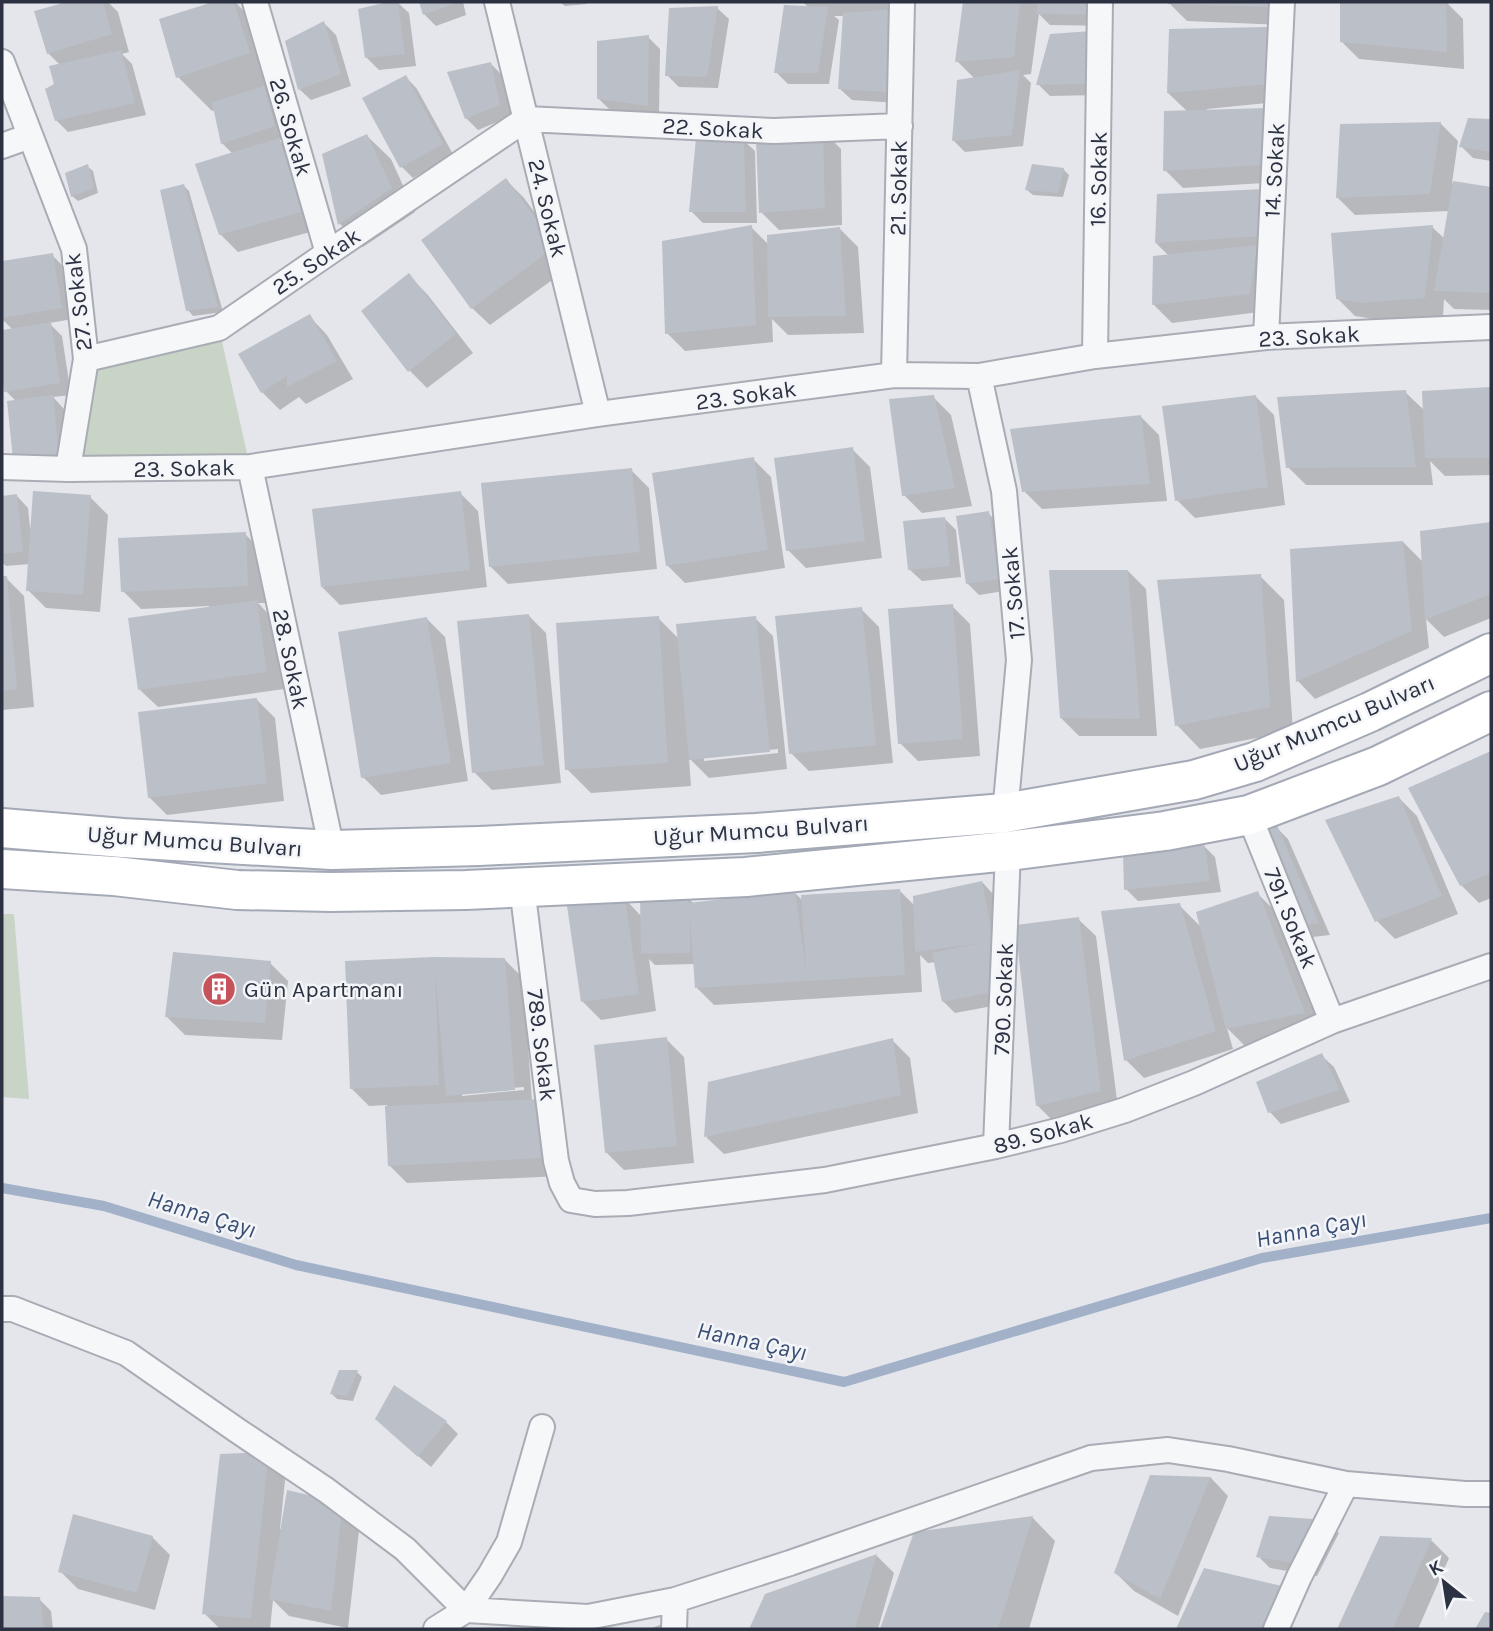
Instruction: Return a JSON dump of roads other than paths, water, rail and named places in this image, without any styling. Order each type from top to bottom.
[{"type":"main road","name":"Uğur Mumcu Bulvarı","points":[[2,828],[332,850],[756,833],[1005,813],[1194,780],[1255,761],[1370,712],[1491,653]]},
{"type":"main road","name":"Uğur Mumcu Bulvarı","points":[[2,869],[114,876],[236,890],[466,890],[746,877],[1009,851],[1164,831],[1249,815],[1378,765],[1491,711]]},
{"type":"street","name":"26. Sokak","points":[[255,2],[328,253]]},
{"type":"street","name":"24. Sokak","points":[[497,2],[598,414]]},
{"type":"street","name":"21. Sokak","points":[[894,375],[902,2]]},
{"type":"street","name":"16. Sokak","points":[[1095,356],[1100,2]]},
{"type":"street","name":"14. Sokak","points":[[1266,337],[1282,2]]},
{"type":"street","name":"27. Sokak","points":[[2,62],[74,249],[86,359],[68,470]]},
{"type":"street","name":"25. Sokak","points":[[86,359],[219,328],[526,119]]},
{"type":"street","name":"22. Sokak","points":[[526,119],[774,131],[900,126]]},
{"type":"street","points":[[2,146],[30,136]]},
{"type":"street","name":"23. Sokak","points":[[2,467],[68,470],[250,467],[598,414],[894,375],[979,376],[1095,356],[1266,337],[1491,327]]},
{"type":"street","name":"17. Sokak","points":[[979,376],[1004,491],[1019,660],[1005,813]]},
{"type":"street","name":"28. Sokak","points":[[250,467],[332,850]]},
{"type":"street","name":"791. Sokak","points":[[1249,815],[1332,1021]]},
{"type":"street","name":"790. Sokak","points":[[996,1146],[1009,851]]},
{"type":"street","name":"789. Sokak","points":[[522,887],[556,1161],[562,1183],[571,1200]]},
{"type":"street","name":"89. Sokak","points":[[571,1200],[595,1204],[628,1203],[825,1180],[996,1146],[1061,1130],[1125,1110],[1194,1083],[1332,1021],[1491,966]]},
{"type":"street","points":[[2,1309],[13,1309],[126,1353],[326,1490],[405,1549],[466,1610],[588,1617],[675,1600],[790,1563],[1091,1458],[1168,1450],[1228,1459],[1346,1484],[1465,1494],[1491,1493]]},
{"type":"street","points":[[436,1629],[466,1610],[509,1542],[542,1427]]},
{"type":"street","points":[[1276,1629],[1346,1484]]},
{"type":"street","points":[[674,1629],[675,1600]]},
{"type":"waterway","name":"Hanna Çayı","points":[[2,1188],[104,1206],[296,1265],[844,1382],[1262,1258],[1491,1218]]},
{"type":"place","name":"Gün Apartmanı","points":[[219,989]]}]
